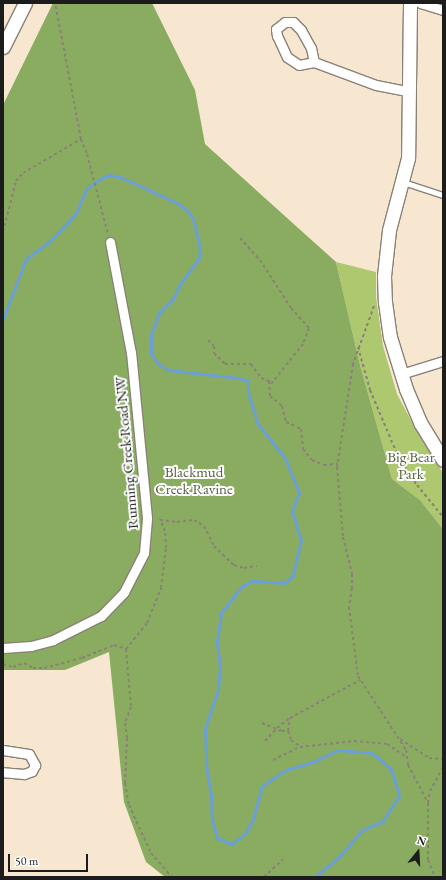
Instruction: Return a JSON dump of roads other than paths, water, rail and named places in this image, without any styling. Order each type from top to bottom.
[{"type":"street","points":[[3,47],[24,3]]},
{"type":"street","points":[[410,3],[408,91],[409,147],[402,182],[389,230],[384,276],[387,320],[400,374],[421,424],[443,460]]},
{"type":"street","points":[[420,3],[443,10]]},
{"type":"street","points":[[314,62],[311,48],[298,25],[293,22],[280,24],[276,29],[276,36],[287,57],[299,65],[314,62],[376,85],[408,91]]},
{"type":"street","name":"Running Creek Road NW","points":[[3,648],[30,646],[54,640],[85,626],[108,610],[124,592],[140,563],[146,544],[147,518],[131,353],[110,242]]},
{"type":"street","points":[[400,374],[443,361]]},
{"type":"street","points":[[3,750],[29,754],[35,765],[32,771],[24,774],[3,772]]},
{"type":"lane","points":[[402,182],[443,195]]},
{"type":"waterway","points":[[3,319],[26,259],[50,241],[70,220],[77,211],[87,188],[102,178],[110,175],[123,178],[179,204],[189,212],[194,222],[200,247],[199,258],[180,284],[173,299],[159,313],[151,335],[151,353],[158,364],[169,370],[239,378],[248,381],[248,392],[258,424],[285,458],[299,493],[292,511],[301,540],[293,576],[284,583],[252,581],[242,586],[221,613],[217,643],[220,666],[218,690],[205,728],[206,766],[211,795],[212,819],[217,838],[232,844],[245,834],[253,819],[262,786],[286,770],[315,761],[338,750],[372,753],[391,769],[399,796],[383,821],[362,830],[339,857],[314,877]]},
{"type":"park label","name":"Big Bear Park","points":[[411,464]]},
{"type":"park label","name":"Blackmud Creek Ravine","points":[[194,480]]}]
